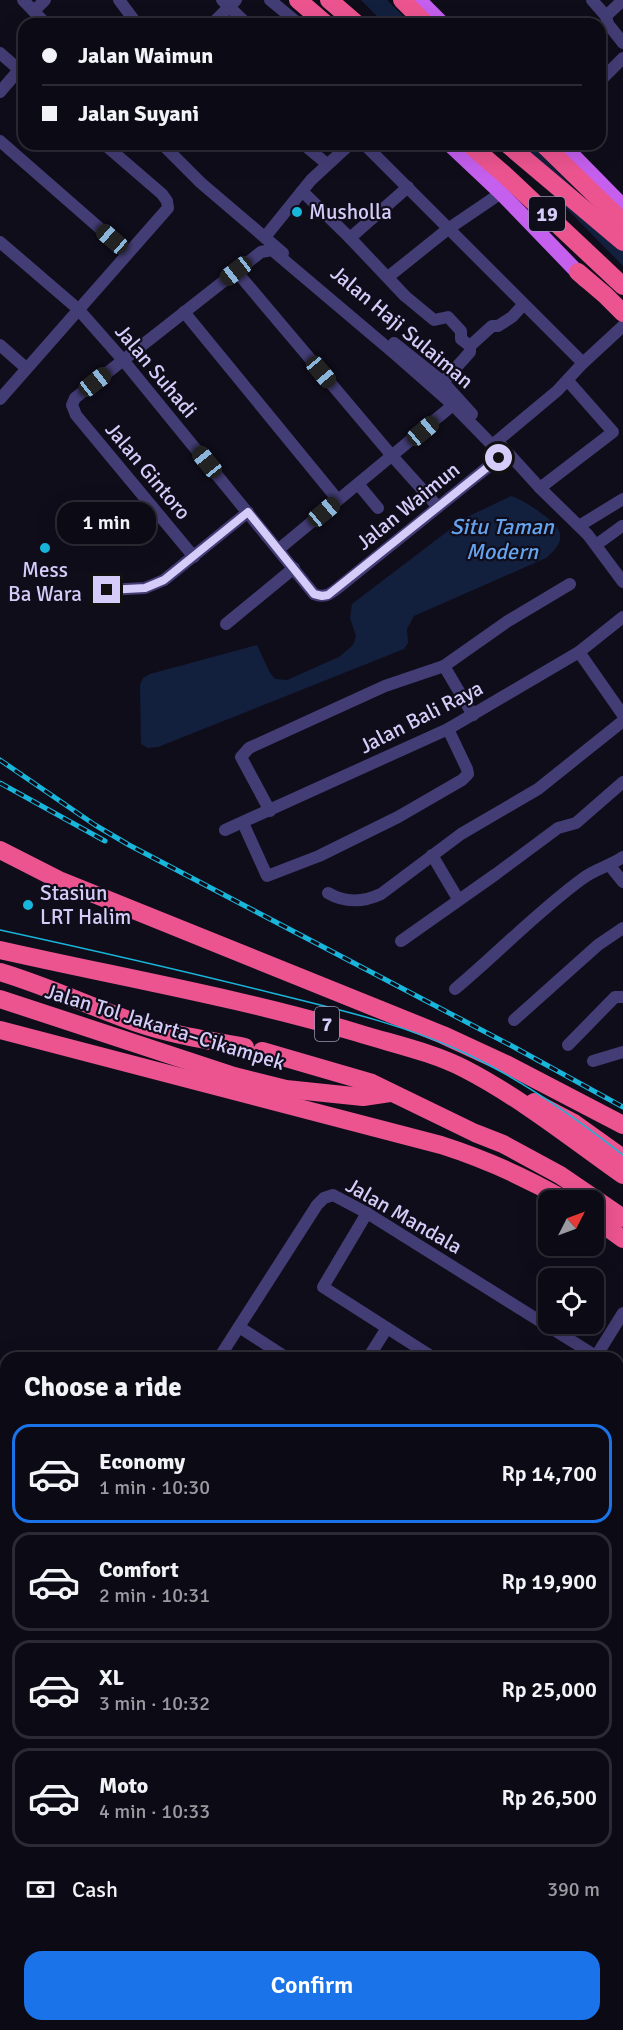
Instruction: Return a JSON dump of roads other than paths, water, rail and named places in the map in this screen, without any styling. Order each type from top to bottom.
[{"type":"highway","points":[[298,0],[319,18]]},
{"type":"highway","points":[[329,0],[349,18]]},
{"type":"highway","points":[[402,0],[420,18]]},
{"type":"highway","name":"19","points":[[476,150],[623,286]]},
{"type":"highway","name":"19","points":[[514,150],[623,242]]},
{"type":"highway","points":[[549,150],[623,222]]},
{"type":"highway","points":[[578,272],[623,313]]},
{"type":"highway","points":[[0,840],[63,871],[447,1025],[623,1114]]},
{"type":"highway","points":[[0,850],[59,880],[443,1035],[623,1125]]},
{"type":"highway","name":"Jalan Tol Jakarta–Cikampek","points":[[0,950],[265,1008],[423,1052],[469,1072],[523,1105],[623,1175]]},
{"type":"highway","name":"Jalan Tol Jakarta–Cikampek","points":[[0,972],[39,984],[138,1023],[183,1036],[254,1049],[372,1083],[503,1144],[560,1175],[623,1218]]},
{"type":"highway","name":"Jalan Tol Jakarta–Cikampek","points":[[0,999],[234,1076],[286,1089],[363,1097],[390,1093]]},
{"type":"highway","points":[[0,1030],[441,1145],[518,1174],[548,1190]]},
{"type":"highway","points":[[469,1072],[552,1110],[623,1158]]},
{"type":"highway","points":[[604,1225],[623,1239]]},
{"type":"main road","points":[[338,0],[352,18]]},
{"type":"main road","points":[[419,0],[437,18]]},
{"type":"main road","points":[[455,150],[578,272],[623,325]]},
{"type":"main road","points":[[568,150],[623,206]]},
{"type":"street","points":[[23,0],[40,18]]},
{"type":"street","points":[[34,11],[45,0]]},
{"type":"street","points":[[119,0],[132,18]]},
{"type":"street","points":[[270,0],[292,18]]},
{"type":"street","points":[[592,0],[606,16],[608,24],[623,43]]},
{"type":"street","points":[[606,16],[623,0]]},
{"type":"street","points":[[217,18],[229,2],[241,18]]},
{"type":"street","points":[[0,53],[18,66]]},
{"type":"street","points":[[606,73],[623,58]]},
{"type":"street","points":[[0,92],[18,73]]},
{"type":"street","points":[[0,141],[128,253]]},
{"type":"street","points":[[0,399],[166,211],[168,205],[162,194],[111,150]]},
{"type":"street","name":"Jalan Haji Sulaiman","points":[[168,150],[201,183],[265,237],[443,382],[540,488],[579,526],[623,582]]},
{"type":"street","points":[[310,150],[327,164]]},
{"type":"street","points":[[265,237],[302,191],[343,150]]},
{"type":"street","points":[[370,150],[583,363]]},
{"type":"street","points":[[350,238],[408,188]]},
{"type":"street","points":[[302,191],[405,296],[434,320],[448,317],[461,332],[461,339],[470,346]]},
{"type":"street","points":[[388,277],[448,229],[501,193]]},
{"type":"street","name":"Jalan Suhadi","points":[[0,242],[78,309],[123,360],[314,594]]},
{"type":"street","name":"Jalan Waimun","points":[[264,252],[272,250],[453,405],[501,455],[328,595],[314,594]]},
{"type":"street","name":"Jalan Gintoro","points":[[194,557],[73,410],[73,401],[236,271],[264,252]]},
{"type":"street","points":[[236,271],[438,507]]},
{"type":"street","points":[[443,382],[470,352],[470,346],[492,326],[498,326],[523,305]]},
{"type":"street","points":[[184,312],[338,500]]},
{"type":"street","points":[[497,441],[568,381],[583,363],[623,325]]},
{"type":"street","points":[[0,345],[26,368]]},
{"type":"street","points":[[540,488],[613,432],[568,381]]},
{"type":"street","points":[[279,549],[393,457],[453,405]]},
{"type":"street","points":[[358,484],[378,508]]},
{"type":"street","points":[[579,526],[623,499]]},
{"type":"street","points":[[107,590],[135,589],[155,585],[177,571],[248,512]]},
{"type":"street","points":[[596,545],[622,526]]},
{"type":"street","points":[[226,624],[294,568]]},
{"type":"street","points":[[270,812],[241,757],[249,748],[385,686],[444,666],[508,621],[570,584]]},
{"type":"street","name":"Jalan Bali Raya","points":[[225,830],[270,812],[448,729],[579,652],[623,617]]},
{"type":"street","points":[[579,652],[623,714]]},
{"type":"street","points":[[444,666],[473,715]]},
{"type":"street","points":[[328,893],[336,898],[358,901],[371,899],[381,894],[470,829],[538,789],[623,721]]},
{"type":"street","points":[[243,823],[267,876],[319,856],[398,817],[462,780],[468,772],[448,729]]},
{"type":"street","points":[[401,941],[558,828],[576,823],[623,782]]},
{"type":"street","points":[[432,855],[458,899]]},
{"type":"street","points":[[455,989],[574,885],[597,869],[610,866],[623,857]]},
{"type":"street","points":[[610,866],[623,882]]},
{"type":"street","points":[[513,1020],[598,945],[623,928]]},
{"type":"street","points":[[568,1045],[615,997],[623,997]]},
{"type":"street","points":[[593,1061],[623,1052]]},
{"type":"street","name":"Jalan Mandala","points":[[223,1352],[320,1201],[333,1195],[367,1213],[589,1352]]},
{"type":"street","points":[[367,1213],[323,1287],[425,1352]]},
{"type":"street","points":[[600,1352],[623,1313]]},
{"type":"street","points":[[239,1327],[278,1352]]},
{"type":"street","points":[[372,1352],[387,1328]]},
{"type":"water","points":[[361,0],[387,0],[405,18],[379,18]]},
{"type":"water","points":[[509,150],[536,150],[623,238],[623,266]]},
{"type":"water","name":"Situ Taman Modern","points":[[511,496],[537,510],[558,529],[560,539],[558,545],[546,558],[414,616],[407,629],[408,643],[404,649],[158,747],[148,748],[141,744],[140,685],[143,678],[150,674],[257,645],[275,679],[287,680],[339,657],[353,645],[356,636],[350,618],[352,604],[465,518]]},
{"type":"tram line","points":[[0,930],[300,1000],[373,1019],[421,1035],[467,1054],[508,1075],[567,1113],[623,1155]]},
{"type":"railway","points":[[0,760],[95,825],[129,845],[512,1046],[623,1107]]},
{"type":"railway","points":[[0,783],[105,841]]},
{"type":"place","name":"Musholla","points":[[297,212]]},
{"type":"place","name":"Mess Ba Wara","points":[[45,548]]},
{"type":"place","name":"Stasiun LRT Halim","points":[[28,905]]}]
